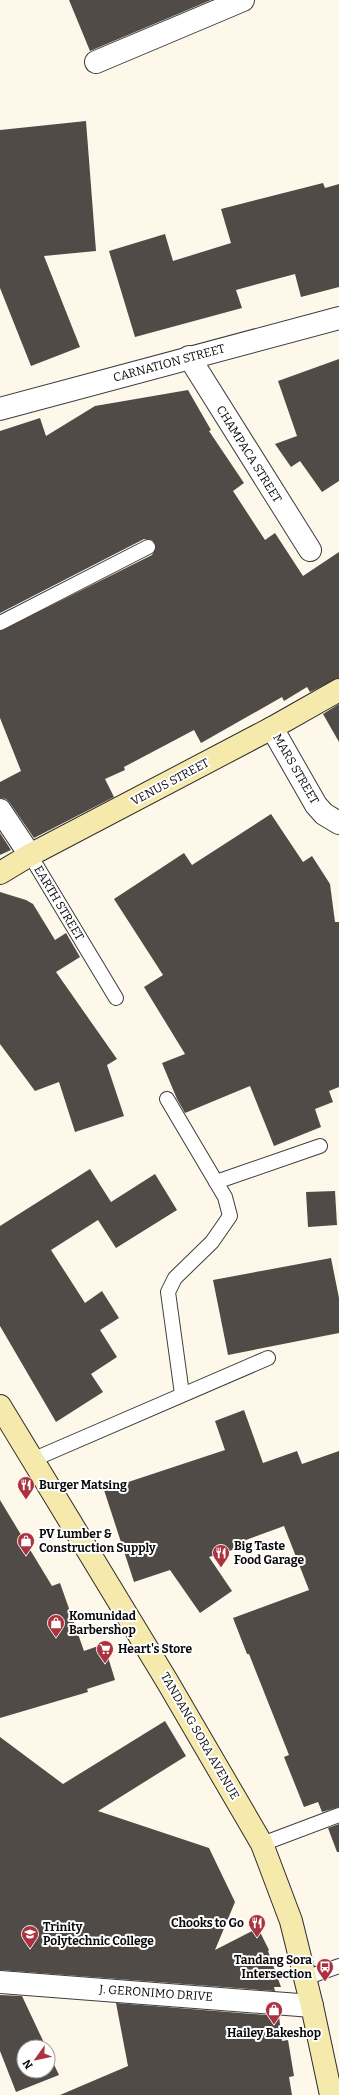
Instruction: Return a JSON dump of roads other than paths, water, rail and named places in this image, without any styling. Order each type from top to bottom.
[{"type":"main road","name":"VENUS STREET","points":[[0,873],[30,855],[272,728],[339,690]]},
{"type":"main road","name":"TANDANG SORA AVENUE","points":[[0,1406],[168,1681],[262,1844],[291,1922],[312,2006],[331,2095]]},
{"type":"street","points":[[96,62],[243,0]]},
{"type":"street","name":"CARNATION STREET","points":[[0,409],[339,318]]},
{"type":"street","name":"CHAMPACA STREET","points":[[189,358],[310,550]]},
{"type":"street","name":"MARS STREET","points":[[272,728],[316,805],[324,814],[339,823]]},
{"type":"street","name":"EARTH STREET","points":[[0,810],[30,855]]},
{"type":"street","name":"J. GERONIMO DRIVE","points":[[0,1982],[312,2006]]},
{"type":"lane","points":[[0,624],[148,547]]},
{"type":"lane","name":"EARTH STREET","points":[[30,855],[116,998]]},
{"type":"lane","points":[[167,1099],[216,1182],[224,1197],[230,1216],[212,1242],[175,1278],[168,1292],[182,1394]]},
{"type":"lane","points":[[216,1182],[320,1146]]},
{"type":"lane","points":[[32,1460],[268,1358]]},
{"type":"lane","points":[[262,1844],[339,1815]]},
{"type":"lane","points":[[305,1978],[339,1966]]},
{"type":"place","name":"Burger Matsing","points":[[26,1500]]},
{"type":"place","name":"PV Lumber & Construction Supply","points":[[26,1556]]},
{"type":"place","name":"Big Taste Food Garage","points":[[221,1568]]},
{"type":"place","name":"Komunidad Barbershop","points":[[56,1638]]},
{"type":"place","name":"Heart's Store","points":[[105,1664]]},
{"type":"place","name":"Chooks to Go","points":[[257,1938]]},
{"type":"place","name":"Trinity Polytechnic College","points":[[30,1949]]},
{"type":"place","name":"Tandang Sora Intersection","points":[[325,1982]]},
{"type":"place","name":"Hailey Bakeshop","points":[[274,2025]]}]
